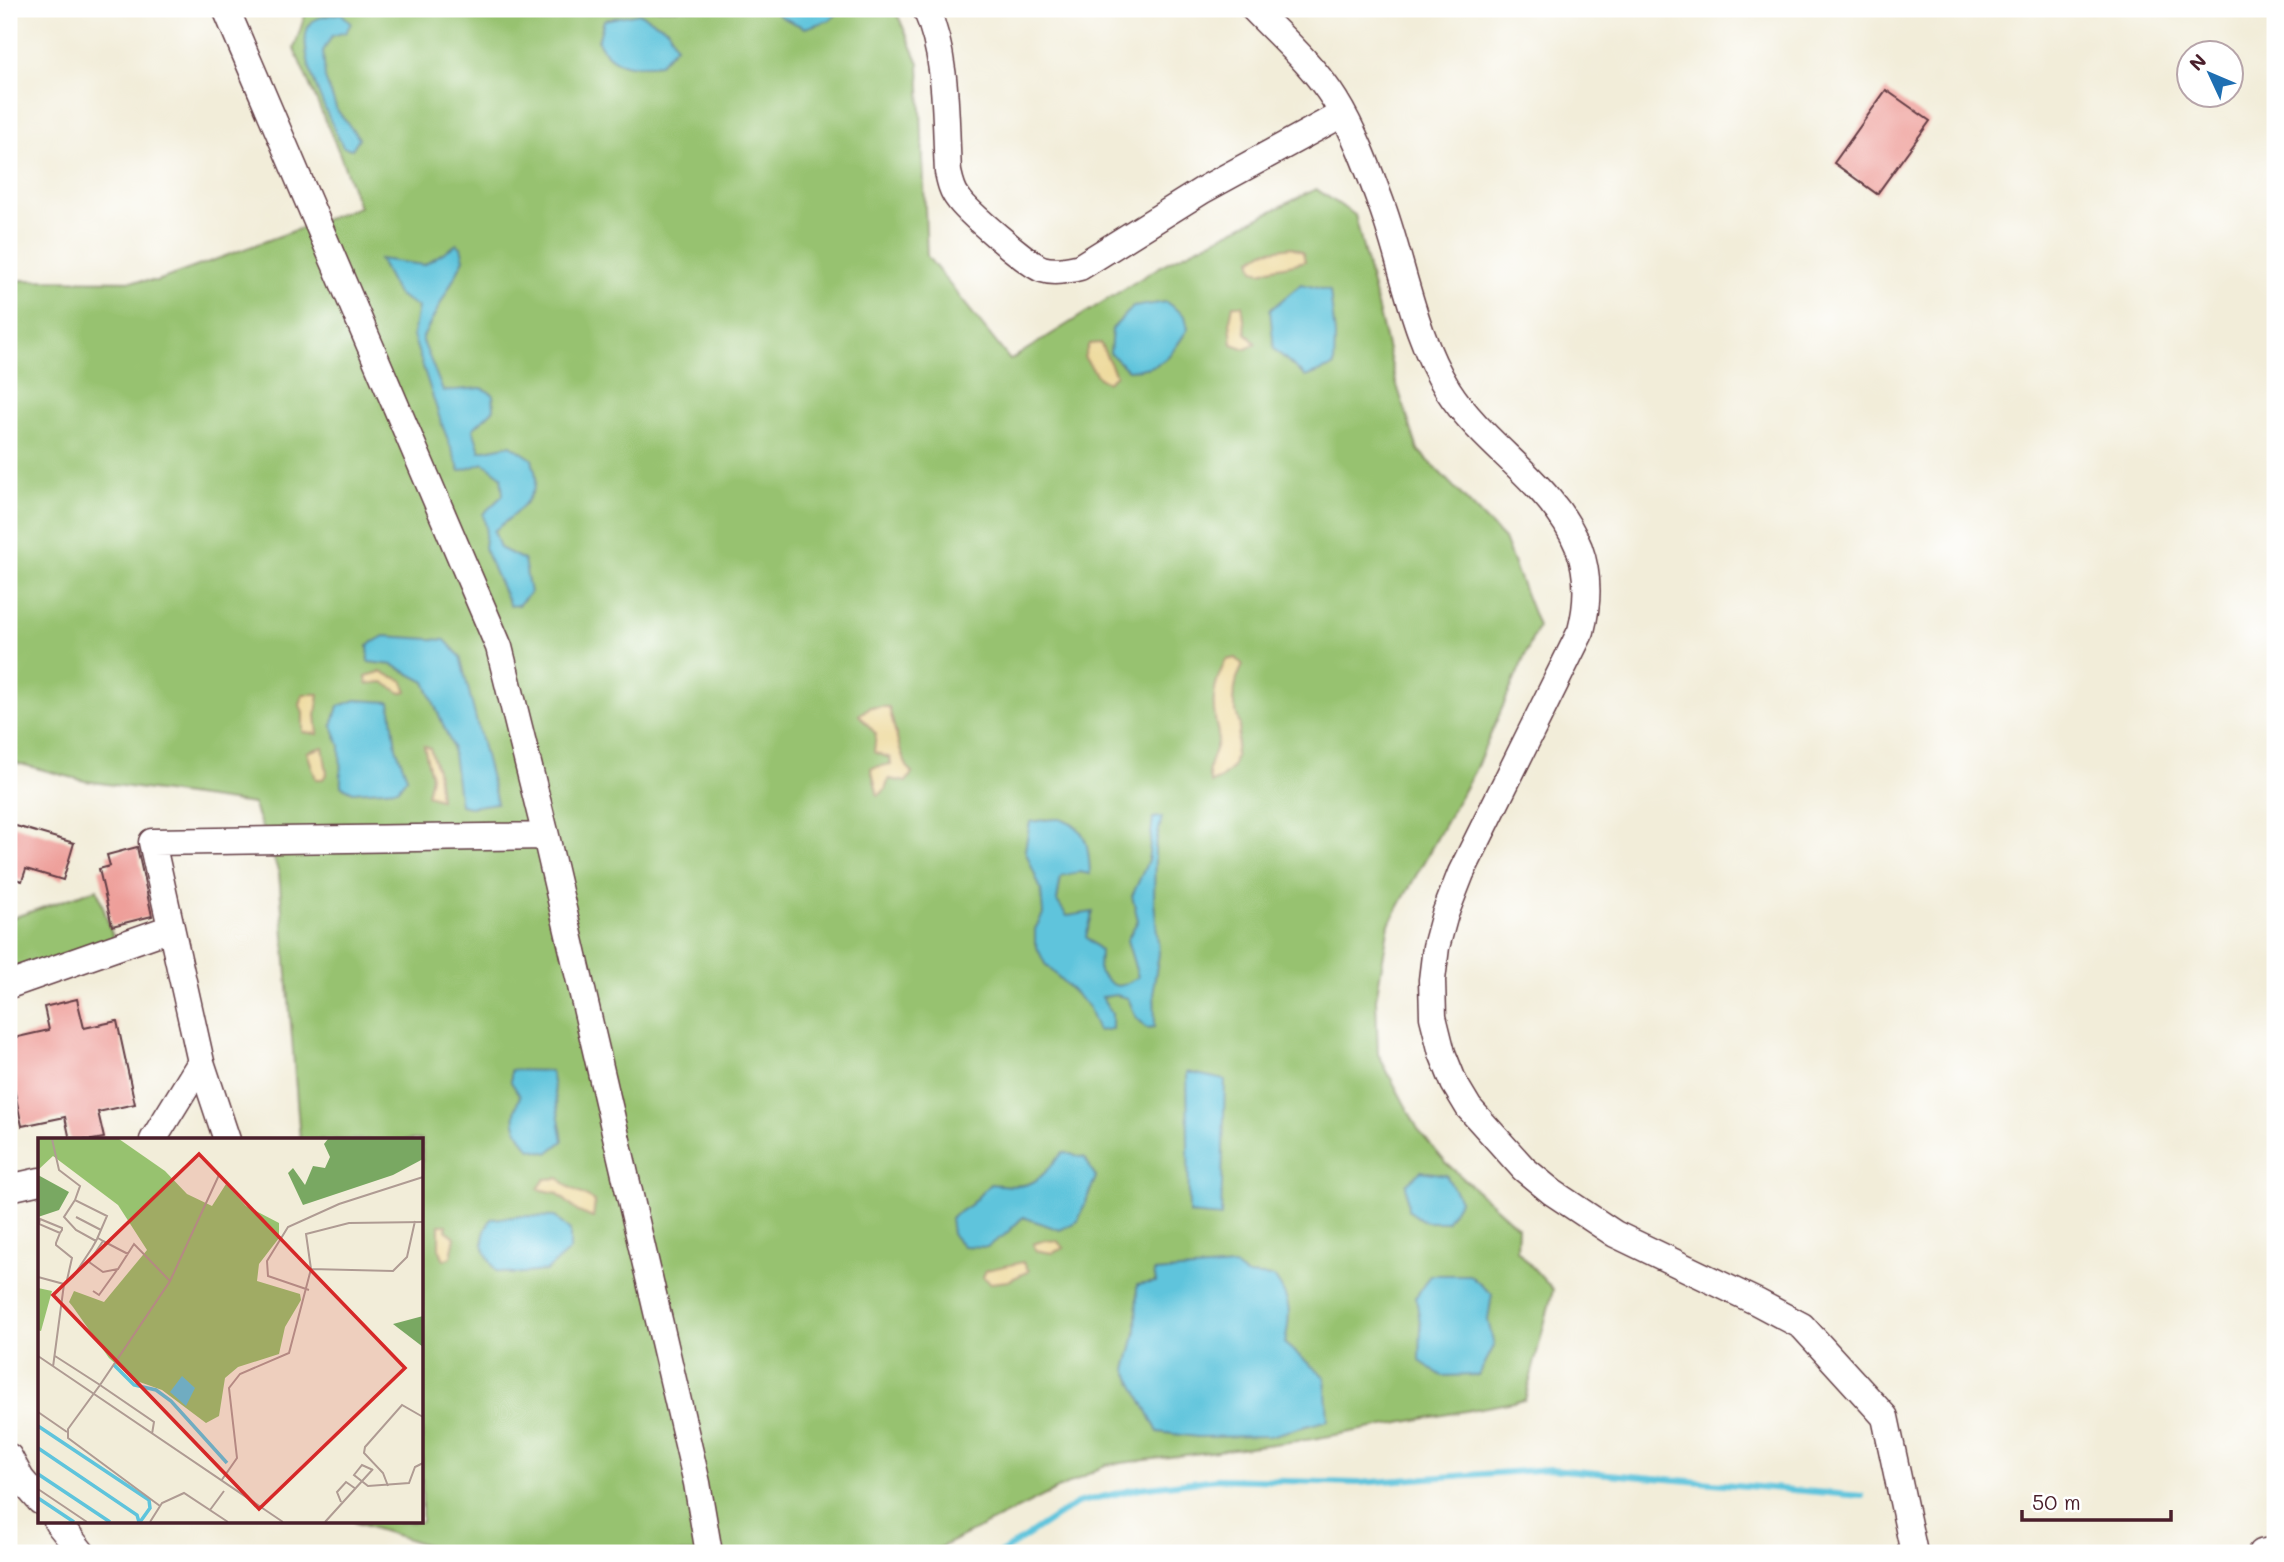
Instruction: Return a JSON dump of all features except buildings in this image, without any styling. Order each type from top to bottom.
[{"type":"lane","points":[[226,9],[499,647],[546,836],[697,1483],[709,1553]]},
{"type":"lane","points":[[926,9],[941,52],[948,172],[954,191],[963,204],[1022,257],[1041,269],[1061,271],[1080,267],[1203,190],[1342,114]]},
{"type":"lane","points":[[1254,9],[1303,60],[1334,98],[1382,206],[1425,345],[1448,390],[1478,428],[1549,500],[1578,546],[1584,565],[1586,610],[1581,631],[1472,849],[1445,914],[1436,947],[1432,980],[1433,1017],[1454,1083],[1469,1108],[1524,1169],[1552,1192],[1615,1234],[1802,1326],[1885,1417],[1914,1553]]},
{"type":"lane","points":[[226,1138],[201,1062],[152,842],[546,836]]},
{"type":"lane","points":[[9,985],[171,928]]},
{"type":"lane","points":[[154,1138],[201,1062]]},
{"type":"lane","points":[[9,1188],[38,1181]]},
{"type":"lane","points":[[9,1457],[38,1499]]},
{"type":"lane","points":[[59,1524],[82,1553]]},
{"type":"lane","points":[[2261,1553],[2275,1550]]},
{"type":"green space","points":[[307,9],[541,14],[557,9],[895,9],[919,63],[927,256],[1010,360],[1164,264],[1316,189],[1355,215],[1395,379],[1418,450],[1504,539],[1538,626],[1475,770],[1389,924],[1376,999],[1378,1054],[1419,1131],[1446,1163],[1518,1227],[1517,1250],[1553,1290],[1525,1400],[1313,1439],[1106,1465],[929,1553],[452,1553],[360,1524],[424,1524],[424,1138],[300,1138],[279,873],[253,804],[85,781],[9,761],[9,280],[157,281],[359,207],[339,152],[294,49]]},
{"type":"green space","points":[[97,889],[114,940],[9,976],[9,919]]},
{"type":"sand","points":[[1292,247],[1303,252],[1305,261],[1261,272],[1254,270],[1251,260],[1264,251]]},
{"type":"sand","points":[[1233,305],[1242,305],[1246,333],[1256,344],[1246,349],[1232,344],[1230,320]]},
{"type":"sand","points":[[1100,343],[1116,375],[1107,382],[1099,378],[1084,357],[1089,344]]},
{"type":"sand","points":[[1236,658],[1243,665],[1237,678],[1233,700],[1240,726],[1233,767],[1219,780],[1211,783],[1209,770],[1218,735],[1214,710],[1215,688],[1226,660]]},
{"type":"sand","points":[[380,672],[402,680],[407,691],[401,693],[383,682],[367,684],[366,676]]},
{"type":"sand","points":[[303,694],[319,694],[316,715],[318,734],[303,732],[300,705]]},
{"type":"sand","points":[[870,707],[889,707],[901,752],[912,773],[906,782],[889,779],[885,790],[878,796],[871,768],[891,764],[890,758],[874,752],[876,734],[859,715]]},
{"type":"sand","points":[[424,746],[430,748],[437,770],[440,799],[427,795],[431,776]]},
{"type":"sand","points":[[323,747],[327,773],[323,779],[316,779],[307,752]]},
{"type":"sand","points":[[559,1178],[567,1186],[595,1201],[593,1218],[578,1212],[557,1193],[538,1189],[545,1179]]},
{"type":"sand","points":[[439,1225],[447,1225],[446,1230],[455,1237],[451,1257],[444,1260],[439,1248]]},
{"type":"sand","points":[[1045,1240],[1057,1241],[1064,1248],[1052,1253],[1035,1250],[1033,1244]]},
{"type":"sand","points":[[1023,1262],[1029,1271],[1008,1281],[991,1283],[983,1277],[986,1270]]},
{"type":"water","points":[[773,9],[842,9],[830,20],[805,28],[781,17]]},
{"type":"water","points":[[341,13],[351,23],[346,32],[332,36],[323,51],[325,78],[337,110],[359,138],[352,149],[343,147],[330,120],[314,82],[306,45],[307,30],[314,20]]},
{"type":"water","points":[[639,13],[668,29],[676,46],[660,64],[624,64],[603,50],[598,41],[604,20]]},
{"type":"water","points":[[457,244],[461,247],[464,259],[422,339],[443,391],[482,388],[493,394],[494,409],[473,429],[480,451],[511,445],[532,459],[536,478],[534,489],[520,509],[494,531],[500,548],[524,560],[530,593],[518,605],[510,606],[484,548],[486,528],[483,514],[503,495],[501,476],[484,463],[460,471],[413,336],[418,307],[397,294],[379,259],[424,265]]},
{"type":"water","points":[[1301,284],[1330,291],[1335,335],[1334,366],[1306,377],[1274,349],[1270,310]]},
{"type":"water","points":[[1166,302],[1185,316],[1188,329],[1164,360],[1150,367],[1128,370],[1110,353],[1112,329],[1133,307]]},
{"type":"water","points":[[384,636],[445,640],[460,656],[497,803],[470,807],[460,805],[452,746],[425,682],[393,665],[369,662],[368,645]]},
{"type":"water","points":[[356,700],[390,702],[396,747],[407,777],[398,789],[353,792],[341,786],[340,746],[332,726],[338,706]]},
{"type":"water","points":[[1162,817],[1155,847],[1154,900],[1159,954],[1154,983],[1155,1027],[1147,1028],[1136,1017],[1128,998],[1116,995],[1102,997],[1112,1014],[1112,1029],[1098,1031],[1088,1006],[1045,964],[1035,943],[1035,929],[1043,914],[1041,890],[1025,850],[1030,822],[1065,820],[1079,829],[1083,836],[1088,850],[1090,874],[1079,872],[1061,876],[1057,901],[1067,916],[1093,912],[1086,937],[1100,950],[1099,972],[1117,986],[1138,977],[1127,940],[1138,920],[1132,896],[1148,861],[1153,818]]},
{"type":"water","points":[[511,1070],[551,1071],[563,1141],[548,1153],[529,1148],[517,1129],[514,1118],[520,1096],[511,1082]]},
{"type":"water","points":[[1187,1072],[1225,1080],[1221,1217],[1189,1214]]},
{"type":"water","points":[[1063,1152],[1085,1158],[1096,1177],[1078,1221],[1060,1230],[1023,1217],[1006,1234],[987,1247],[963,1246],[952,1234],[950,1218],[971,1204],[990,1184],[1016,1186],[1032,1182],[1046,1172]]},
{"type":"water","points":[[1421,1171],[1446,1175],[1460,1200],[1446,1222],[1425,1222],[1408,1210],[1406,1184]]},
{"type":"water","points":[[555,1217],[570,1231],[570,1250],[546,1271],[512,1274],[496,1271],[483,1246],[487,1227],[491,1219]]},
{"type":"water","points":[[1234,1266],[1246,1275],[1274,1277],[1280,1286],[1288,1308],[1285,1344],[1325,1377],[1328,1420],[1270,1436],[1197,1437],[1158,1432],[1126,1370],[1136,1331],[1137,1285],[1156,1282],[1154,1272]]},
{"type":"water","points":[[1430,1275],[1469,1275],[1492,1294],[1488,1320],[1494,1346],[1479,1375],[1442,1376],[1420,1361],[1421,1329],[1416,1297]]},
{"type":"waterway","points":[[1001,1553],[1077,1503],[1140,1488],[1218,1479],[1358,1483],[1551,1469],[1862,1496]]}]
